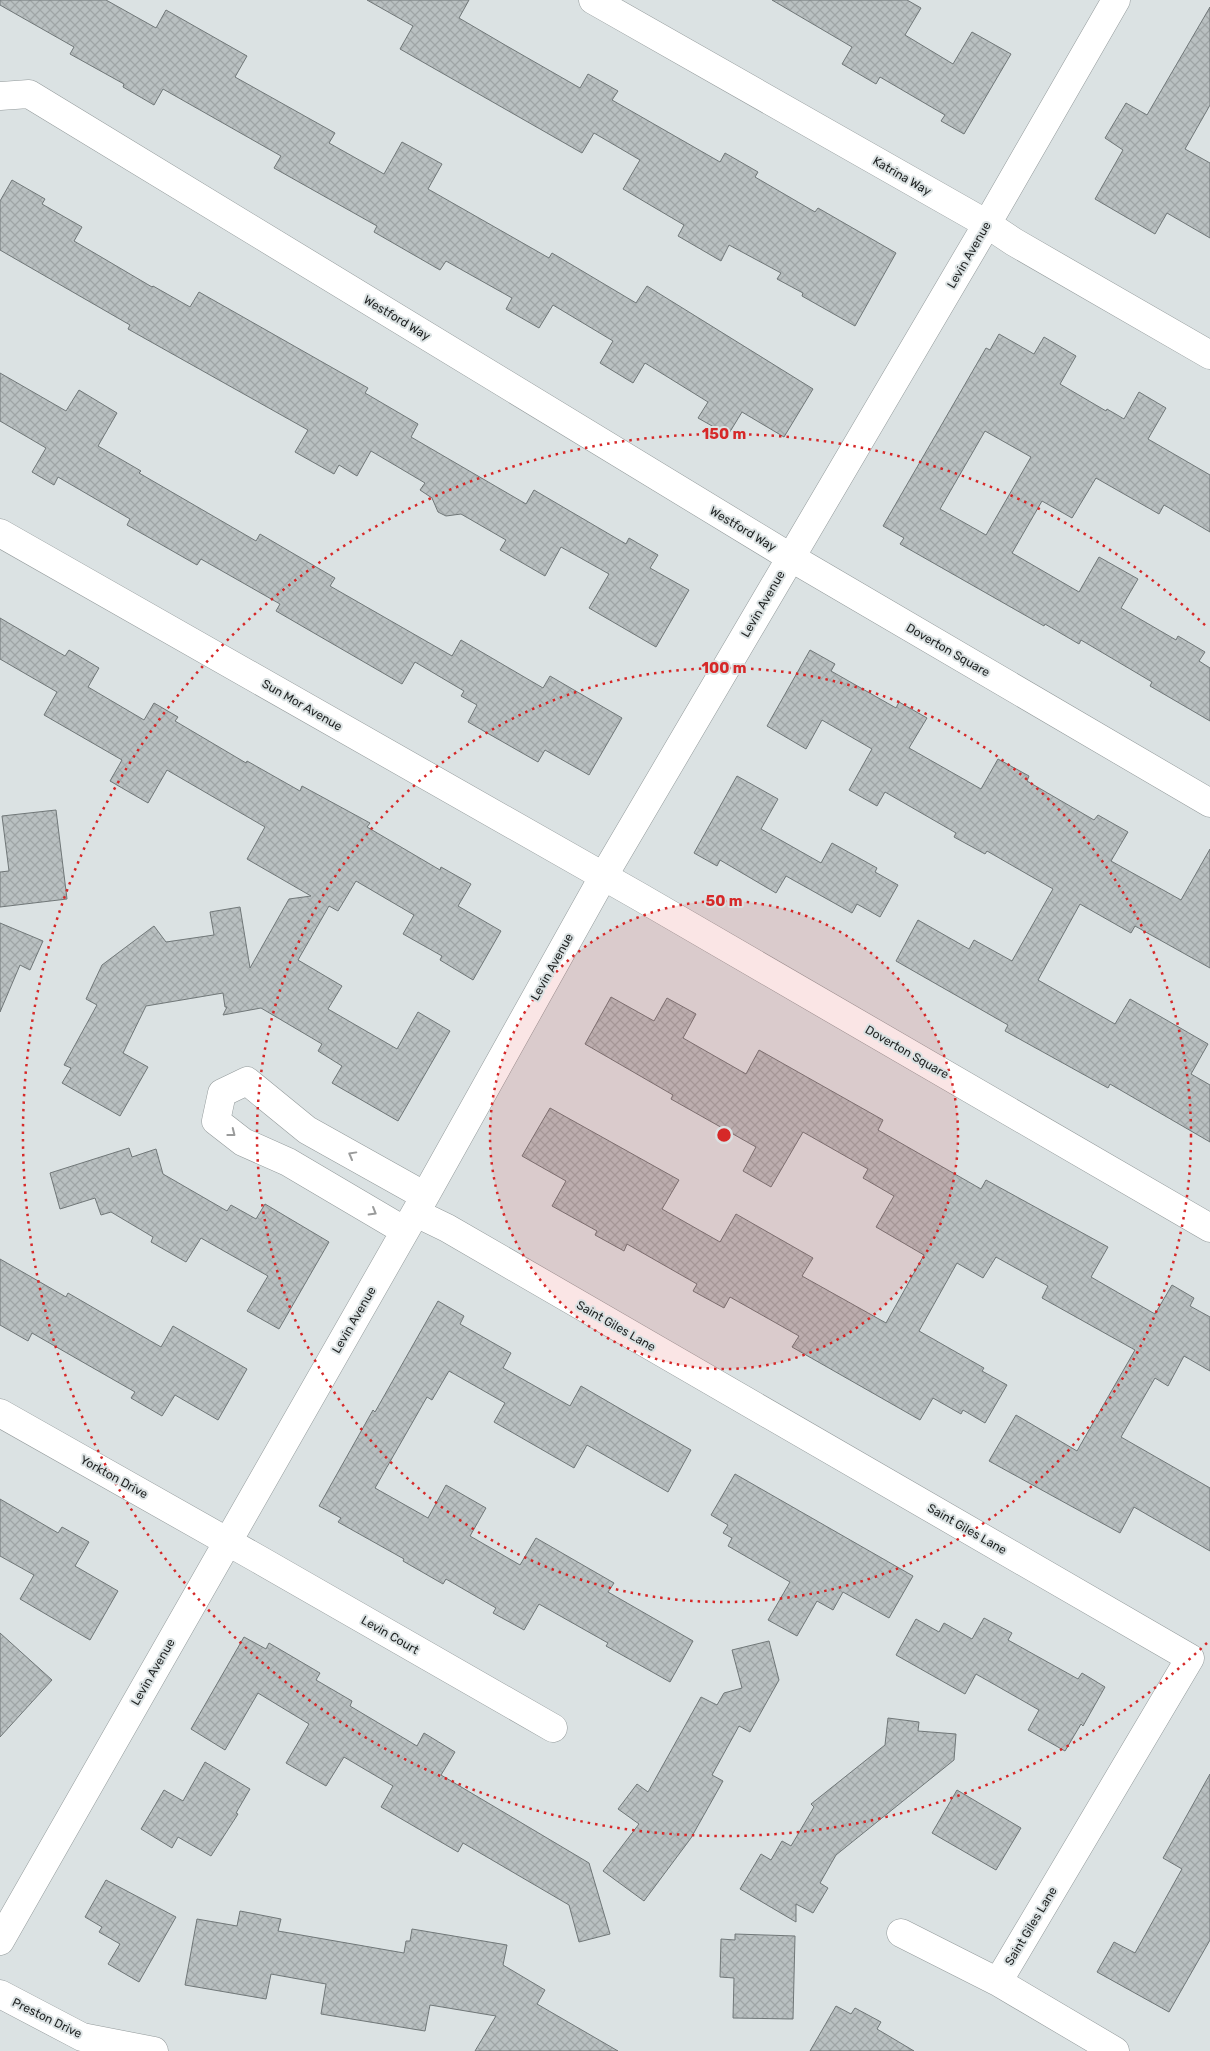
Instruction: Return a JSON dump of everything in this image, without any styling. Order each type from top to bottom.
[{"type":"street","name":"Katrina Way","points":[[593,0],[987,224],[1014,242],[1210,355]]},
{"type":"street","name":"Levin Avenue","points":[[0,1941],[227,1541],[248,1508],[603,877],[987,224],[1116,0]]},
{"type":"street","name":"Westford Way","points":[[0,96],[29,94],[790,557]]},
{"type":"street","name":"Sun Mor Avenue","points":[[0,533],[603,877]]},
{"type":"street","name":"Doverton Square","points":[[790,557],[1210,803]]},
{"type":"street","name":"Doverton Square","points":[[603,877],[1210,1228]]},
{"type":"street","name":"Saint Giles Lane","points":[[415,1213],[247,1081],[222,1093],[216,1121],[243,1142],[447,1228],[1190,1658],[998,1982]]},
{"type":"street","points":[[288,1162],[307,1130]]},
{"type":"street","name":"Yorkton Drive","points":[[0,1413],[227,1541]]},
{"type":"street","name":"Levin Court","points":[[227,1541],[553,1728]]},
{"type":"street","points":[[901,1933],[998,1982],[1115,2051]]},
{"type":"street","name":"Preston Drive","points":[[0,1994],[82,2037],[154,2051]]},
{"type":"building","points":[[0,0],[106,0],[156,28],[166,10],[247,56],[235,77],[335,133],[329,143],[384,174],[402,142],[442,164],[428,189],[549,258],[552,253],[636,303],[647,286],[813,389],[784,437],[742,412],[728,435],[698,418],[708,402],[645,363],[633,383],[600,363],[613,341],[553,305],[539,328],[506,309],[512,298],[446,261],[440,270],[374,232],[377,226],[274,168],[281,156],[163,89],[154,105],[123,87],[124,84],[70,54],[74,47],[0,5]]},
{"type":"building","points":[[367,0],[469,0],[459,18],[580,88],[588,74],[618,91],[612,100],[720,162],[725,153],[758,172],[755,177],[815,212],[818,208],[896,253],[855,326],[802,296],[803,293],[777,279],[781,273],[729,245],[721,261],[678,236],[684,225],[623,189],[640,160],[594,133],[582,153],[400,49],[413,26]]},
{"type":"building","points":[[772,0],[907,0],[921,8],[905,35],[953,64],[972,32],[1011,54],[964,134],[941,121],[945,115],[880,77],[876,84],[842,64],[852,47]]},
{"type":"building","points":[[1210,7],[1210,105],[1185,149],[1210,163],[1210,238],[1167,213],[1155,234],[1095,199],[1123,150],[1105,138],[1126,103],[1147,115]]},
{"type":"building","points":[[12,180],[45,199],[42,204],[82,227],[74,241],[152,287],[190,307],[199,292],[368,388],[365,393],[418,424],[411,437],[526,504],[534,490],[626,544],[629,538],[658,555],[650,568],[689,590],[656,647],[589,608],[609,574],[561,547],[545,576],[500,550],[506,540],[461,514],[446,516],[438,512],[432,498],[420,490],[425,483],[371,451],[357,476],[339,465],[334,474],[295,452],[308,430],[128,329],[130,325],[0,250],[0,201]]},
{"type":"building","points":[[999,334],[1034,354],[1044,337],[1076,356],[1060,384],[1106,411],[1107,409],[1124,419],[1139,392],[1166,408],[1148,439],[1210,475],[1210,532],[1164,505],[1159,514],[1096,478],[1072,518],[1042,501],[1012,553],[1079,592],[1099,557],[1138,579],[1121,608],[1176,640],[1178,636],[1205,652],[1199,661],[1210,668],[1210,721],[1150,686],[1152,682],[1081,640],[1079,644],[1045,624],[1044,626],[900,544],[904,538],[883,526],[986,348],[990,350]],"holes":[[[985,431],[1031,457],[986,535],[940,509]]]},
{"type":"building","points":[[0,373],[66,411],[79,390],[117,413],[98,446],[141,471],[139,473],[256,541],[260,534],[335,578],[330,586],[452,656],[461,640],[543,688],[550,676],[622,718],[589,775],[545,750],[538,762],[468,722],[477,705],[461,696],[464,691],[415,662],[402,684],[276,611],[280,604],[201,559],[197,565],[127,525],[130,519],[58,477],[54,485],[32,472],[46,448],[0,421]]},
{"type":"building","points":[[0,618],[65,656],[69,650],[99,668],[88,687],[144,720],[154,703],[178,717],[175,721],[246,763],[247,761],[300,791],[302,786],[370,823],[367,827],[440,870],[441,867],[471,884],[458,906],[501,931],[473,980],[440,960],[442,956],[403,934],[414,915],[356,881],[338,911],[329,906],[298,960],[342,986],[328,1009],[397,1049],[418,1012],[450,1031],[398,1121],[332,1083],[342,1066],[318,1051],[322,1044],[261,1008],[223,1015],[227,1007],[225,1007],[223,993],[146,1006],[123,1053],[148,1067],[120,1116],[62,1083],[71,1068],[64,1065],[97,1005],[86,999],[102,965],[154,926],[166,942],[214,935],[210,912],[240,907],[250,968],[289,899],[311,896],[247,859],[265,827],[167,770],[148,803],[110,781],[122,760],[44,715],[57,692],[0,659]]},
{"type":"building","points":[[810,650],[835,664],[831,671],[896,708],[899,702],[927,718],[909,748],[981,789],[998,759],[1029,776],[1027,781],[1094,820],[1098,815],[1128,832],[1111,861],[1181,900],[1210,849],[1210,968],[1135,926],[1131,933],[1080,904],[1038,980],[1115,1024],[1130,999],[1208,1044],[1191,1074],[1210,1085],[1210,1142],[1110,1084],[1108,1088],[1005,1031],[1008,1025],[896,961],[918,920],[969,949],[974,940],[1012,961],[1053,889],[987,851],[985,854],[954,837],[956,833],[885,792],[877,806],[849,790],[872,749],[822,720],[806,749],[767,726]]},
{"type":"building","points":[[737,776],[778,799],[761,829],[821,863],[832,843],[877,868],[875,872],[898,885],[880,917],[857,904],[852,913],[786,876],[776,893],[720,860],[717,866],[694,853]]},
{"type":"building","points":[[56,810],[67,899],[0,907],[0,872],[9,871],[2,816]]},
{"type":"building","points":[[0,923],[43,941],[30,970],[20,965],[0,1012]]},
{"type":"building","points":[[611,997],[654,1021],[667,998],[696,1014],[683,1038],[746,1074],[759,1050],[883,1120],[878,1130],[981,1189],[986,1180],[1108,1247],[1091,1277],[1155,1314],[1172,1285],[1194,1298],[1190,1306],[1210,1317],[1210,1371],[1184,1356],[1168,1386],[1155,1378],[1121,1437],[1210,1488],[1210,1551],[1134,1507],[1120,1533],[989,1461],[1016,1415],[1077,1451],[1135,1350],[1042,1298],[1048,1286],[996,1257],[983,1278],[957,1263],[919,1331],[984,1368],[982,1371],[1007,1385],[985,1423],[963,1410],[961,1414],[933,1398],[920,1420],[792,1347],[799,1336],[730,1297],[724,1308],[693,1291],[697,1284],[627,1244],[624,1251],[595,1235],[597,1231],[552,1206],[566,1181],[522,1156],[550,1108],[679,1180],[662,1209],[720,1242],[736,1214],[813,1258],[802,1276],[886,1323],[924,1255],[876,1227],[894,1196],[863,1178],[868,1169],[803,1132],[771,1187],[743,1171],[756,1147],[671,1099],[673,1095],[585,1044]]},
{"type":"building","points":[[129,1148],[132,1157],[156,1149],[163,1174],[227,1211],[231,1205],[256,1219],[265,1204],[329,1242],[279,1329],[247,1311],[268,1276],[201,1238],[186,1262],[151,1242],[153,1237],[111,1212],[101,1215],[95,1198],[60,1209],[50,1173]]},
{"type":"building","points":[[0,1259],[66,1297],[68,1293],[161,1347],[173,1326],[247,1369],[218,1420],[175,1395],[162,1416],[131,1398],[135,1392],[32,1333],[28,1341],[0,1325]]},
{"type":"building","points":[[438,1301],[464,1316],[460,1324],[511,1353],[503,1368],[570,1406],[581,1386],[691,1450],[668,1492],[587,1445],[574,1468],[494,1422],[505,1403],[449,1371],[432,1400],[427,1397],[375,1488],[428,1518],[446,1485],[486,1508],[470,1536],[520,1565],[536,1538],[614,1583],[608,1592],[693,1641],[670,1682],[606,1646],[608,1643],[539,1604],[524,1630],[493,1613],[496,1608],[446,1579],[443,1584],[403,1561],[404,1559],[338,1522],[341,1518],[319,1506]]},
{"type":"building","points":[[735,1474],[913,1576],[889,1618],[843,1592],[833,1610],[817,1601],[797,1636],[768,1620],[790,1582],[728,1546],[732,1538],[723,1533],[728,1525],[711,1515]]},
{"type":"building","points":[[0,1499],[58,1533],[62,1527],[89,1542],[75,1566],[118,1591],[90,1640],[20,1599],[34,1575],[0,1556]]},
{"type":"building","points":[[984,1618],[1012,1633],[1008,1640],[1078,1679],[1082,1673],[1105,1687],[1083,1726],[1081,1724],[1065,1751],[1028,1730],[1039,1710],[976,1674],[965,1694],[896,1655],[916,1619],[939,1632],[944,1623],[972,1639]]},
{"type":"building","points":[[0,1633],[52,1680],[0,1737]]},
{"type":"building","points":[[244,1637],[266,1649],[269,1643],[320,1673],[316,1680],[352,1701],[350,1706],[417,1746],[424,1733],[455,1752],[441,1775],[589,1863],[610,1934],[579,1942],[569,1905],[463,1843],[458,1852],[381,1807],[393,1786],[344,1757],[326,1786],[286,1763],[309,1724],[258,1693],[225,1750],[191,1729]]},
{"type":"building","points":[[769,1641],[779,1680],[750,1732],[739,1726],[712,1775],[723,1781],[691,1838],[644,1901],[603,1871],[639,1824],[618,1809],[637,1784],[648,1792],[701,1697],[717,1705],[724,1693],[742,1688],[732,1650]]},
{"type":"building","points":[[888,1718],[919,1722],[918,1731],[956,1734],[954,1760],[836,1855],[820,1883],[828,1888],[813,1913],[796,1904],[796,1922],[740,1889],[761,1854],[771,1860],[782,1841],[791,1846],[814,1807],[811,1804],[885,1745]]},
{"type":"building","points":[[205,1762],[250,1789],[236,1813],[238,1814],[211,1856],[178,1837],[172,1848],[141,1829],[164,1790],[183,1801]]},
{"type":"building","points":[[1210,1774],[1210,1940],[1169,2012],[1097,1972],[1114,1942],[1135,1953],[1182,1869],[1163,1858]]},
{"type":"building","points":[[957,1790],[1021,1828],[996,1870],[932,1833]]},
{"type":"building","points":[[106,1880],[176,1917],[139,1982],[108,1964],[120,1944],[99,1932],[102,1927],[85,1917]]},
{"type":"building","points":[[240,1911],[281,1919],[278,1931],[404,1953],[406,1941],[410,1941],[412,1929],[507,1945],[503,1965],[545,1990],[537,2004],[618,2051],[475,2051],[496,2016],[430,2005],[425,2031],[321,2014],[326,1984],[271,1974],[266,1999],[185,1985],[197,1919],[237,1926]]},
{"type":"building","points":[[735,1934],[795,1936],[793,2019],[733,2018],[734,1978],[720,1977],[721,1939],[735,1940]]},
{"type":"building","points":[[836,2006],[851,2014],[855,2008],[881,2022],[877,2029],[914,2051],[810,2051]]}]
